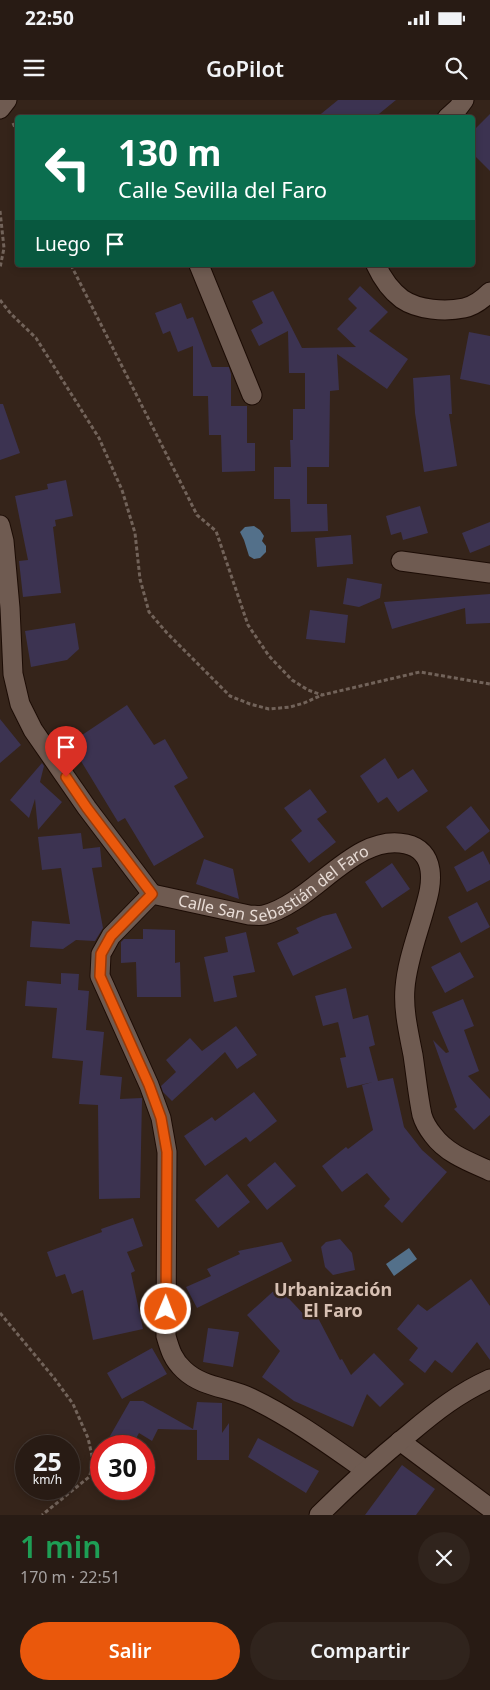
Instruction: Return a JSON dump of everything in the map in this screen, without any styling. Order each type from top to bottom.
[{"type":"street","points":[[0,109],[7,100]]},
{"type":"street","points":[[450,115],[464,100]]},
{"type":"street","points":[[205,267],[252,395]]},
{"type":"street","points":[[377,267],[389,288],[404,300],[418,306],[440,310],[464,308],[482,299],[490,292]]},
{"type":"street","points":[[0,525],[4,541],[10,608],[13,674],[20,704],[33,730],[87,808],[152,894]]},
{"type":"street","points":[[401,562],[490,573]]},
{"type":"street","name":"Calle San Sebastián del Faro","points":[[365,1470],[323,1440],[269,1406],[244,1394],[202,1382],[184,1370],[171,1355],[166,1336],[167,1152],[161,1118],[149,1085],[100,976],[101,954],[111,936],[152,894],[249,915],[263,915],[279,909],[320,884],[360,852],[375,846],[399,844],[406,844],[418,849],[427,856],[430,870],[430,886],[404,989],[423,1117],[434,1136],[450,1152],[490,1171]]},
{"type":"street","points":[[319,1515],[365,1470],[443,1406],[467,1390],[490,1379]]},
{"type":"street","points":[[400,1441],[490,1508]]},
{"type":"path","points":[[0,210],[4,248],[0,268]]},
{"type":"path","points":[[72,267],[197,515],[216,532],[248,625],[269,656],[292,680],[308,690],[322,695]]},
{"type":"path","points":[[0,300],[11,314],[36,338],[99,438],[122,490],[136,533],[140,579],[149,612],[166,633],[230,696],[269,709],[290,707],[322,695],[420,672],[490,684]]},
{"type":"path","points":[[0,1313],[73,1404],[88,1438],[94,1465],[89,1477],[42,1515]]},
{"type":"water","points":[[254,526],[264,536],[262,541],[266,546],[266,552],[260,558],[254,559],[249,556],[240,532],[245,527]]},
{"type":"water","points":[[409,1248],[417,1259],[394,1276],[386,1264]]},
{"type":"building","points":[[338,100],[396,100],[378,115],[320,115]]},
{"type":"building","points":[[490,114],[490,171],[475,156],[475,129]]},
{"type":"building","points":[[360,286],[388,312],[369,331],[408,359],[387,389],[337,354],[339,390],[330,391],[329,467],[291,467],[290,440],[293,440],[293,409],[305,409],[305,373],[289,373],[288,331],[259,346],[251,330],[263,323],[252,301],[273,291],[302,348],[356,347],[337,329],[357,308],[348,299]]},
{"type":"building","points":[[181,303],[187,319],[193,317],[212,367],[229,367],[231,374],[231,406],[247,406],[247,443],[255,443],[255,471],[222,472],[221,435],[209,435],[208,396],[193,396],[193,346],[178,352],[170,331],[163,334],[155,313]]},
{"type":"building","points":[[469,332],[490,336],[490,385],[460,379]]},
{"type":"building","points":[[450,375],[452,414],[449,414],[457,466],[424,472],[415,413],[413,378]]},
{"type":"building","points":[[0,404],[3,404],[20,453],[0,460]]},
{"type":"building","points":[[274,467],[307,467],[307,504],[327,504],[328,531],[291,532],[290,499],[274,499]]},
{"type":"building","points":[[66,480],[73,516],[55,520],[56,526],[53,527],[61,593],[23,597],[19,561],[28,560],[15,496],[48,489],[47,484]]},
{"type":"building","points":[[420,506],[428,533],[403,540],[401,532],[391,535],[386,516]]},
{"type":"building","points":[[490,522],[490,545],[470,553],[462,533]]},
{"type":"building","points":[[351,535],[353,564],[317,567],[315,538]]},
{"type":"building","points":[[347,578],[382,584],[380,598],[359,607],[343,604]]},
{"type":"building","points":[[490,594],[490,623],[466,624],[465,608],[392,629],[384,602]]},
{"type":"building","points":[[310,610],[348,615],[345,643],[306,639]]},
{"type":"building","points":[[75,623],[79,649],[67,660],[31,667],[25,631]]},
{"type":"building","points":[[127,705],[154,745],[165,739],[188,778],[174,786],[204,837],[154,866],[125,818],[118,822],[70,743]]},
{"type":"building","points":[[0,719],[21,745],[0,763]]},
{"type":"building","points":[[385,758],[398,779],[413,769],[428,791],[398,812],[387,797],[378,803],[360,776]]},
{"type":"building","points":[[42,763],[44,766],[40,782],[62,802],[38,830],[35,799],[29,818],[10,800]]},
{"type":"building","points":[[310,789],[327,812],[317,819],[336,842],[309,863],[291,840],[302,831],[284,808]]},
{"type":"building","points":[[471,806],[490,831],[465,851],[446,827]]},
{"type":"building","points":[[81,833],[83,849],[100,847],[102,867],[92,868],[103,928],[95,941],[76,940],[63,949],[30,947],[32,921],[70,924],[61,868],[42,870],[38,837]]},
{"type":"building","points":[[483,851],[490,865],[490,880],[467,892],[454,867]]},
{"type":"building","points":[[204,859],[233,869],[239,899],[196,884]]},
{"type":"building","points":[[392,863],[410,889],[382,908],[365,882]]},
{"type":"building","points":[[477,902],[490,927],[461,943],[448,917]]},
{"type":"building","points":[[336,913],[352,948],[293,976],[277,943],[299,933],[296,928],[323,916]]},
{"type":"building","points":[[143,929],[175,930],[175,963],[180,962],[181,997],[137,997],[136,962],[121,963],[121,942],[124,939],[143,939]]},
{"type":"building","points":[[246,932],[255,972],[233,976],[237,997],[214,1002],[204,957],[228,952],[225,937]]},
{"type":"building","points":[[460,952],[474,977],[445,993],[431,967]]},
{"type":"building","points":[[61,973],[79,974],[78,990],[89,991],[86,1030],[104,1032],[100,1075],[122,1077],[120,1099],[142,1098],[140,1198],[99,1199],[98,1105],[79,1104],[83,1061],[52,1058],[57,1008],[25,1006],[27,981],[61,984]]},
{"type":"building","points":[[346,988],[353,1019],[368,1015],[375,1045],[369,1047],[378,1081],[393,1078],[404,1127],[422,1150],[447,1172],[402,1223],[384,1206],[390,1199],[367,1173],[342,1192],[322,1166],[346,1147],[348,1149],[373,1130],[362,1085],[373,1082],[347,1088],[340,1058],[346,1057],[338,1022],[323,1026],[315,996]]},
{"type":"building","points":[[463,999],[474,1026],[464,1030],[479,1071],[468,1076],[490,1099],[490,1115],[474,1130],[454,1109],[457,1107],[433,1040],[446,1053],[449,1052],[432,1012]]},
{"type":"building","points":[[236,1026],[257,1055],[237,1069],[225,1052],[172,1101],[163,1092],[161,1086],[176,1072],[166,1060],[190,1038],[202,1051]]},
{"type":"building","points":[[254,1092],[277,1121],[250,1142],[246,1137],[205,1166],[184,1136],[212,1117],[215,1121]]},
{"type":"building","points":[[275,1162],[296,1186],[267,1210],[247,1185]]},
{"type":"building","points":[[227,1174],[250,1202],[218,1228],[195,1200]]},
{"type":"building","points":[[133,1218],[143,1246],[127,1252],[135,1271],[131,1273],[143,1329],[93,1340],[83,1290],[72,1294],[65,1274],[56,1277],[47,1252],[102,1232],[101,1229]]},
{"type":"building","points":[[340,1239],[352,1253],[355,1270],[333,1275],[325,1267],[321,1247],[326,1242]]},
{"type":"building","points":[[282,1242],[292,1261],[197,1308],[186,1287],[211,1276],[207,1269],[240,1254],[238,1251]]},
{"type":"building","points":[[471,1279],[490,1306],[490,1360],[477,1342],[452,1373],[435,1360],[425,1373],[409,1360],[418,1348],[397,1329],[418,1304],[427,1311]]},
{"type":"building","points":[[278,1287],[309,1320],[317,1316],[340,1360],[342,1359],[351,1375],[374,1353],[404,1384],[380,1407],[367,1394],[353,1427],[294,1401],[262,1377],[280,1351],[247,1315]]},
{"type":"building","points":[[208,1328],[239,1332],[233,1367],[203,1362]]},
{"type":"building","points":[[152,1348],[167,1374],[122,1399],[107,1373]]},
{"type":"building","points":[[130,1401],[143,1401],[193,1429],[197,1402],[222,1403],[222,1433],[229,1423],[229,1460],[197,1460],[197,1430],[158,1429],[155,1435],[142,1435],[139,1433],[138,1435],[111,1435]]},
{"type":"building","points":[[258,1438],[319,1471],[306,1493],[248,1457]]},
{"type":"building","points":[[402,1465],[435,1489],[416,1515],[365,1515]]},
{"type":"district","name":"Urbanización El Faro","points":[[333,1299]]},
{"type":"route","points":[[66,777],[152,894],[111,936],[101,954],[100,976],[149,1085],[161,1118],[167,1152],[166,1309]]}]
